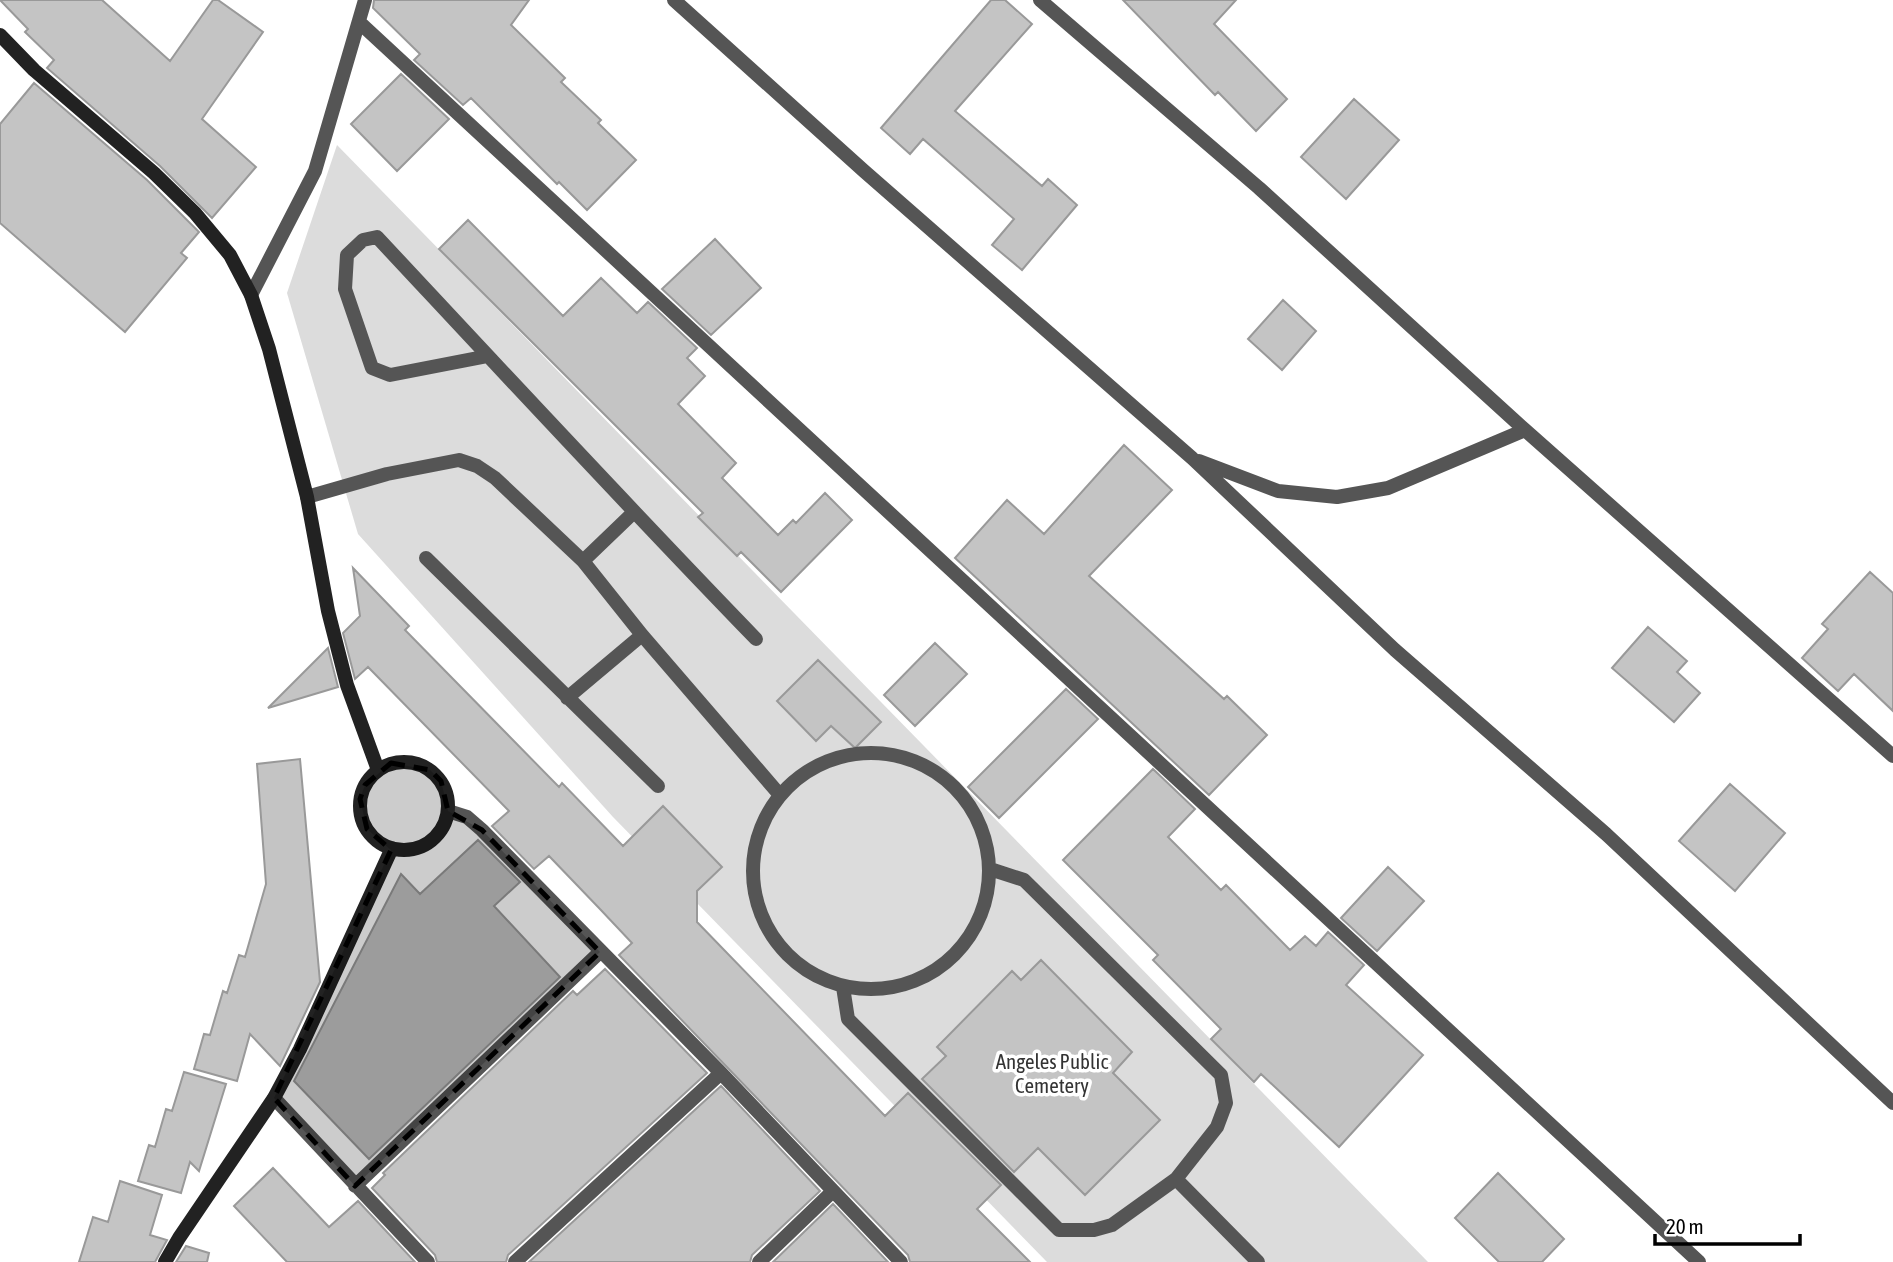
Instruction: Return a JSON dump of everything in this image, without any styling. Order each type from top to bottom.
[{"type":"street","points":[[251,295],[315,171],[365,0]]},
{"type":"street","points":[[674,0],[864,171],[1192,458],[1395,650],[1606,834],[1893,1103]]},
{"type":"street","points":[[1040,0],[1259,188],[1525,430],[1893,756]]},
{"type":"street","points":[[359,22],[1699,1262]]},
{"type":"street","points":[[0,35],[34,71],[154,173],[195,213],[230,255],[251,295],[269,349],[307,497],[331,624],[347,685],[378,770]]},
{"type":"street","points":[[488,356],[390,375],[372,368],[345,289],[347,255],[363,240],[377,237],[488,356],[633,513],[756,639]]},
{"type":"street","points":[[1192,458],[1278,491],[1337,497],[1388,488],[1525,430]]},
{"type":"street","points":[[307,497],[387,474],[459,460],[477,466],[495,478],[583,561],[642,635],[779,793]]},
{"type":"street","points":[[583,561],[633,513]]},
{"type":"street","points":[[426,558],[658,786]]},
{"type":"street","points":[[567,698],[642,635]]},
{"type":"street","points":[[851,752],[893,753],[933,768],[964,796],[984,832],[990,869],[985,904],[970,937],[946,964],[914,982],[879,990],[843,986],[806,971],[777,943],[758,908],[752,868],[760,828],[779,793],[811,766],[851,752]]},
{"type":"street","points":[[407,762],[430,770],[444,788],[448,811],[439,833],[428,843],[414,849],[399,850],[376,841],[361,815],[360,799],[365,785],[378,770],[391,763],[407,762]]},
{"type":"street","points":[[448,811],[467,817],[482,830],[721,1073],[901,1262]]},
{"type":"street","points":[[165,1262],[274,1098],[300,1049],[392,848]]},
{"type":"street","points":[[843,986],[848,1019],[1059,1230],[1094,1230],[1112,1225],[1176,1179],[1217,1127],[1226,1103],[1221,1075],[1024,880],[990,869]]},
{"type":"street","points":[[355,1186],[600,952]]},
{"type":"street","points":[[515,1262],[721,1073]]},
{"type":"street","points":[[274,1098],[428,1262]]},
{"type":"street","points":[[1176,1179],[1258,1262]]},
{"type":"street","points":[[759,1262],[832,1192]]},
{"type":"highlighted area","points":[[391,763],[430,770],[441,781],[448,811],[482,830],[600,952],[355,1186],[274,1098],[391,850],[367,829],[360,799],[365,785]]},
{"type":"green space","name":"Angeles Public Cemetery","points":[[337,145],[1428,1262],[1047,1262],[613,817],[358,534],[287,293]]},
{"type":"building","points":[[0,0],[102,0],[170,61],[213,0],[218,0],[263,32],[202,119],[256,167],[212,218],[160,166],[47,68],[54,60],[25,32],[28,29]]},
{"type":"building","points":[[374,0],[529,0],[511,25],[565,78],[561,82],[601,120],[598,123],[636,160],[587,210],[559,182],[557,184],[471,98],[463,105],[414,60],[420,54],[373,8]]},
{"type":"building","points":[[991,0],[1005,0],[1032,24],[955,111],[1042,186],[1048,179],[1077,205],[1022,270],[992,245],[1014,219],[923,139],[910,154],[881,128]]},
{"type":"building","points":[[1123,0],[1236,0],[1214,24],[1287,99],[1256,131],[1218,92],[1215,95]]},
{"type":"building","points":[[401,74],[449,119],[397,171],[351,124]]},
{"type":"building","points":[[34,83],[147,180],[199,232],[181,253],[187,258],[125,332],[0,223],[0,124]]},
{"type":"building","points":[[1354,99],[1399,140],[1346,199],[1301,157]]},
{"type":"building","points":[[468,220],[563,316],[601,278],[637,313],[648,302],[697,348],[687,358],[705,376],[678,404],[736,463],[722,478],[778,535],[793,520],[796,523],[825,493],[852,520],[781,592],[741,552],[737,556],[698,517],[703,513],[439,249]]},
{"type":"building","points":[[715,239],[761,288],[711,335],[662,289]]},
{"type":"building","points":[[1283,300],[1316,331],[1282,370],[1248,339]]},
{"type":"building","points":[[1124,445],[1172,490],[1089,576],[1224,699],[1227,696],[1267,735],[1209,795],[955,558],[1007,500],[1044,534]]},
{"type":"building","points":[[353,568],[409,626],[405,630],[559,787],[562,783],[623,846],[663,806],[722,867],[697,891],[697,922],[885,1116],[908,1093],[1001,1185],[977,1209],[1030,1262],[910,1262],[908,1255],[619,955],[632,943],[599,908],[549,856],[534,869],[492,826],[509,811],[368,667],[355,679],[343,633],[360,616]]},
{"type":"building","points":[[1870,572],[1893,593],[1893,711],[1854,674],[1838,691],[1802,658],[1828,629],[1822,624]]},
{"type":"building","points":[[1648,627],[1687,661],[1677,672],[1700,693],[1674,722],[1612,668]]},
{"type":"building","points":[[935,643],[967,674],[915,726],[884,695]]},
{"type":"building","points":[[328,648],[338,687],[268,708]]},
{"type":"building","points":[[818,660],[881,722],[855,748],[831,726],[816,741],[777,701]]},
{"type":"building","points":[[1066,689],[1098,719],[999,818],[968,787]]},
{"type":"building","points":[[300,759],[320,982],[280,1066],[250,1034],[237,1081],[194,1069],[204,1034],[210,1035],[223,991],[227,993],[239,955],[245,957],[266,884],[257,764]]},
{"type":"building","points":[[1153,769],[1195,809],[1168,837],[1221,890],[1226,885],[1290,950],[1305,936],[1316,946],[1328,932],[1364,965],[1346,985],[1423,1055],[1339,1147],[1261,1074],[1254,1082],[1211,1039],[1221,1029],[1153,960],[1158,955],[1063,860]]},
{"type":"building","points":[[1730,784],[1785,833],[1735,891],[1679,841]]},
{"type":"building","points":[[478,840],[520,882],[494,906],[560,977],[369,1159],[294,1081],[401,874],[420,894]]},
{"type":"building","points":[[1388,867],[1424,901],[1377,951],[1341,918]]},
{"type":"building","points":[[1041,960],[1132,1052],[1113,1073],[1160,1120],[1085,1195],[1038,1148],[1014,1172],[922,1079],[946,1056],[937,1047],[1012,971],[1021,980]]},
{"type":"building","points":[[605,969],[707,1073],[508,1255],[506,1262],[437,1262],[435,1255],[372,1188],[385,1175],[383,1173],[573,991],[577,995]]},
{"type":"building","points":[[184,1072],[226,1084],[199,1171],[190,1162],[181,1193],[138,1181],[149,1145],[155,1147],[166,1109],[172,1111]]},
{"type":"building","points":[[721,1086],[820,1191],[752,1255],[750,1262],[529,1262]]},
{"type":"building","points":[[273,1168],[329,1227],[358,1201],[415,1262],[287,1262],[234,1206]]},
{"type":"building","points":[[1498,1173],[1564,1239],[1542,1262],[1499,1262],[1455,1218]]},
{"type":"building","points":[[120,1181],[162,1195],[150,1235],[167,1240],[155,1262],[79,1262],[93,1217],[108,1222]]},
{"type":"building","points":[[833,1204],[888,1262],[773,1262]]},
{"type":"building","points":[[186,1246],[209,1253],[207,1262],[176,1262]]}]
